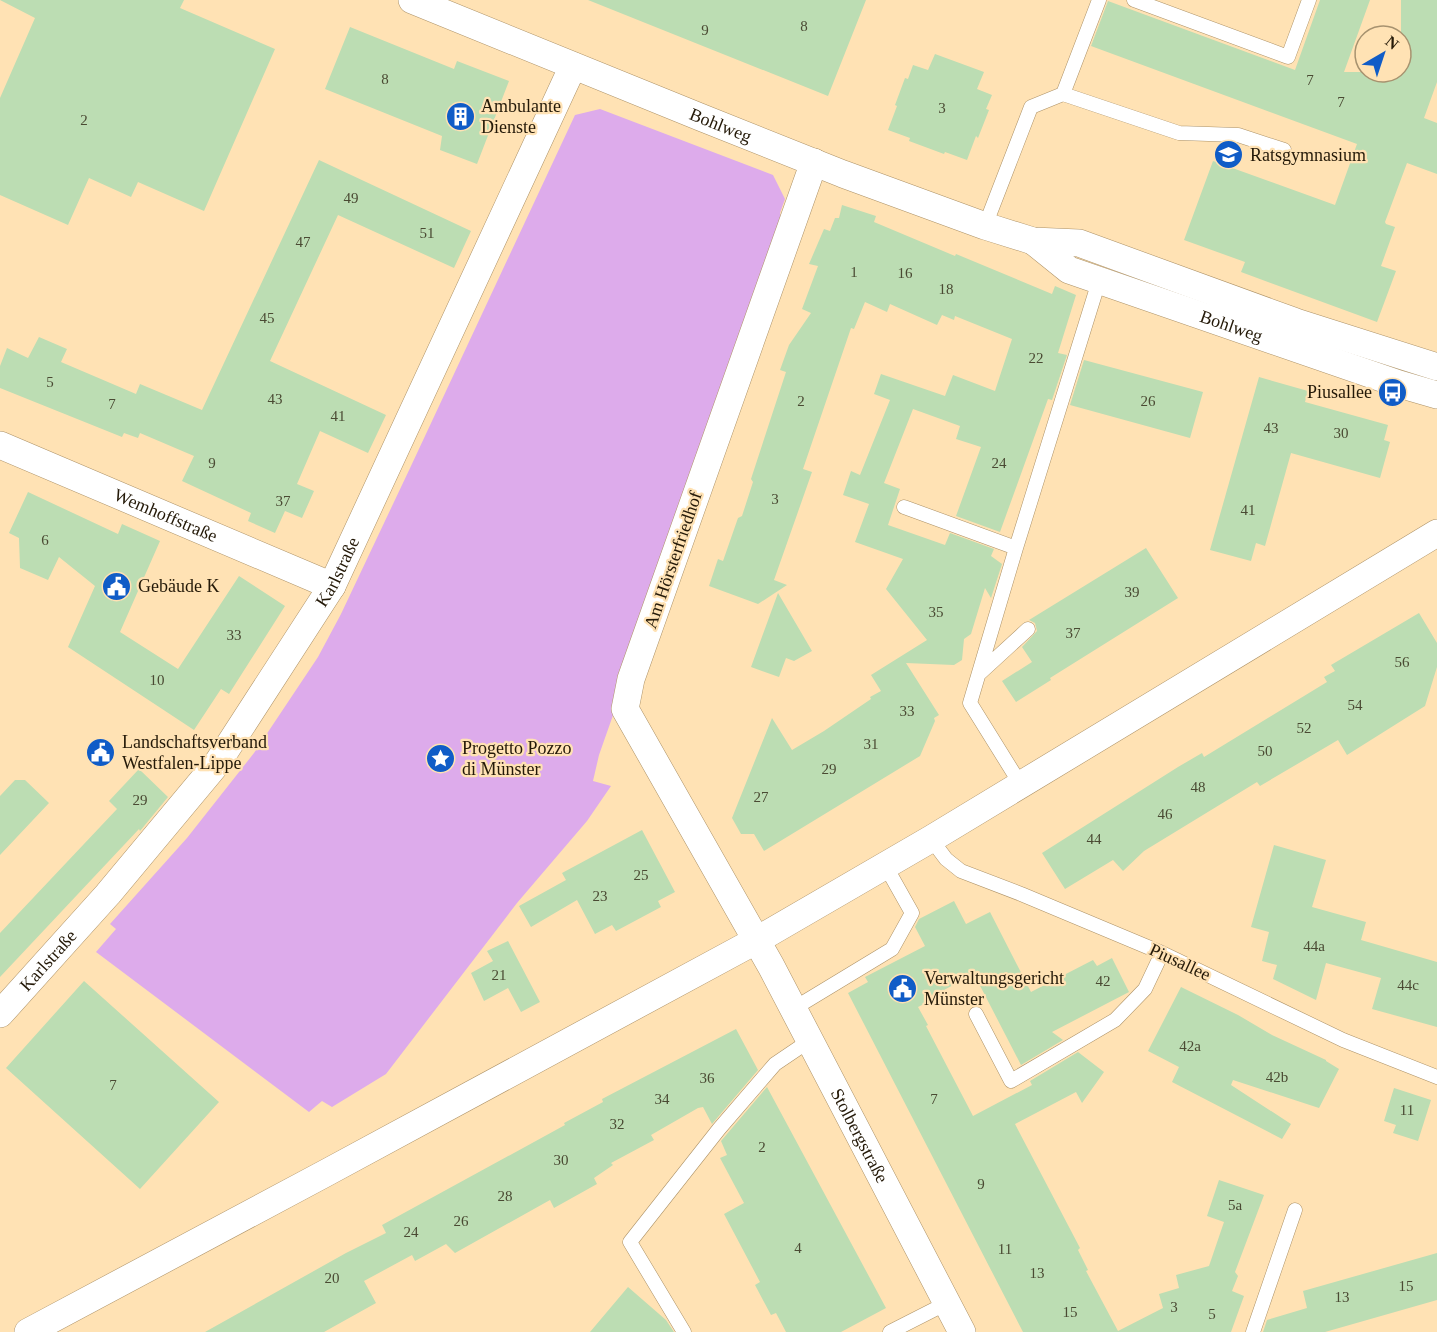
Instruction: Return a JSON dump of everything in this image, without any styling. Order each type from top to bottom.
[{"type":"street","name":"Bohlweg","points":[[412,0],[441,5],[573,66],[814,162],[986,226],[1033,241],[1079,243],[1296,322],[1437,367]]},
{"type":"street","name":"Karlstraße","points":[[0,1014],[108,894],[218,762],[332,586],[573,66]]},
{"type":"street","name":"Am Hörsterfriedhof","points":[[757,940],[625,709],[631,679],[814,162]]},
{"type":"street","name":"Bohlweg","points":[[1033,241],[1070,270],[1437,395]]},
{"type":"street","name":"Wemhoffstraße","points":[[0,444],[332,586]]},
{"type":"street","points":[[28,1332],[757,940],[931,839],[1437,533]]},
{"type":"street","name":"Stolbergstraße","points":[[757,940],[962,1332]]},
{"type":"lane","points":[[1063,94],[1099,0]]},
{"type":"lane","points":[[1134,0],[1288,57],[1309,0]]},
{"type":"lane","points":[[986,226],[1030,107],[1063,94],[1179,133],[1238,135],[1284,150]]},
{"type":"lane","points":[[1021,785],[970,703],[1099,281]]},
{"type":"lane","points":[[904,507],[1016,548]]},
{"type":"lane","points":[[978,674],[1028,629]]},
{"type":"lane","name":"Piusallee","points":[[931,839],[946,859],[961,872],[1021,894],[1162,953],[1343,1040],[1437,1077]]},
{"type":"lane","points":[[793,1009],[892,949],[912,913],[885,865]]},
{"type":"lane","points":[[976,1014],[1011,1081],[1115,1020],[1144,989],[1162,953]]},
{"type":"lane","points":[[684,1332],[630,1242],[719,1129],[775,1064],[809,1041]]},
{"type":"lane","points":[[1253,1332],[1295,1210]]},
{"type":"lane","points":[[890,1332],[947,1303]]},
{"type":"shaded area","points":[[600,109],[773,175],[785,199],[780,213],[784,230],[599,755],[593,781],[611,786],[587,821],[517,903],[386,1074],[332,1107],[322,1101],[309,1112],[96,952],[116,929],[110,924],[187,838],[254,753],[318,657],[341,614],[575,115]]},
{"type":"building","points":[[0,0],[184,0],[180,8],[275,49],[204,211],[138,182],[131,197],[89,178],[68,225],[0,195],[0,98],[35,18]]},
{"type":"building","points":[[588,0],[866,0],[828,96]]},
{"type":"building","points":[[1320,0],[1370,0],[1361,24],[1353,24],[1353,47],[1344,72],[1353,72],[1353,84],[1413,84],[1413,24],[1401,24],[1401,0],[1437,0],[1437,82],[1424,118],[1437,123],[1437,174],[1407,163],[1385,222],[1395,227],[1381,266],[1396,271],[1377,322],[1241,272],[1245,262],[1184,240],[1213,161],[1335,205],[1357,144],[1091,46],[1108,1],[1295,70]]},
{"type":"building","points":[[350,27],[454,69],[457,61],[509,81],[477,164],[440,150],[442,136],[325,89]]},
{"type":"building","points":[[935,54],[984,72],[977,89],[992,95],[986,109],[989,110],[967,160],[909,141],[910,138],[888,130],[905,78],[908,79],[913,65],[928,70]]},
{"type":"building","points":[[319,160],[471,231],[454,268],[338,215],[270,361],[386,415],[368,453],[320,431],[297,484],[314,491],[302,518],[285,511],[275,533],[248,521],[251,513],[182,481],[194,456],[140,433],[138,438],[124,433],[122,437],[0,388],[0,366],[7,348],[28,358],[39,337],[67,349],[61,362],[136,394],[140,384],[202,410]]},
{"type":"building","points":[[842,205],[876,216],[874,222],[1052,294],[1055,286],[1076,295],[1058,353],[1067,355],[1052,400],[1048,399],[1000,532],[956,516],[981,447],[956,439],[960,426],[913,409],[884,483],[900,489],[888,525],[945,545],[950,533],[994,549],[991,556],[1002,564],[991,598],[985,588],[971,634],[964,639],[962,660],[954,665],[906,663],[939,715],[934,718],[935,721],[920,756],[764,851],[754,834],[741,834],[732,818],[772,718],[792,750],[824,731],[881,691],[871,675],[927,640],[886,589],[903,559],[855,542],[869,504],[843,495],[851,471],[860,475],[890,400],[874,394],[881,374],[945,396],[953,375],[995,391],[1012,339],[955,316],[954,320],[942,315],[937,325],[890,304],[887,312],[865,302],[854,329],[851,328],[803,469],[812,472],[774,580],[787,585],[758,604],[709,586],[718,559],[723,561],[738,518],[742,516],[753,482],[751,479],[786,372],[780,370],[789,345],[811,313],[802,309],[818,266],[809,264],[824,229],[830,231],[835,218],[839,218]]},
{"type":"building","points":[[1084,360],[1203,392],[1190,438],[1070,405]]},
{"type":"building","points":[[1259,377],[1308,391],[1305,402],[1388,425],[1384,440],[1390,442],[1380,478],[1291,453],[1265,546],[1256,543],[1251,561],[1210,550]]},
{"type":"building","points":[[28,492],[118,534],[122,524],[160,541],[120,632],[178,669],[239,576],[285,606],[229,694],[221,689],[194,730],[68,647],[95,586],[59,557],[48,580],[20,568],[19,538],[9,533]]},
{"type":"building","points":[[1146,548],[1178,598],[1050,678],[1051,680],[1016,702],[1002,681],[1032,662],[1022,647],[1037,631],[1035,623],[1029,620]]},
{"type":"building","points":[[778,593],[812,651],[794,661],[786,658],[779,677],[751,667]]},
{"type":"building","points":[[1419,613],[1437,643],[1437,667],[1425,706],[1347,755],[1338,740],[1260,786],[1257,782],[1144,851],[1123,871],[1113,860],[1065,889],[1042,853],[1178,767],[1202,753],[1204,757],[1327,682],[1324,677],[1335,671],[1331,665]]},
{"type":"building","points":[[139,769],[168,797],[140,831],[139,829],[0,977],[0,933],[117,809],[109,801]]},
{"type":"building","points":[[15,780],[25,780],[49,803],[0,855],[0,796]]},
{"type":"building","points":[[642,830],[675,892],[658,901],[661,907],[616,931],[612,925],[595,934],[577,900],[531,927],[519,906],[566,880],[562,873]]},
{"type":"building","points":[[1274,845],[1326,860],[1312,907],[1366,922],[1361,940],[1437,962],[1437,1027],[1372,1009],[1381,978],[1326,963],[1316,1000],[1273,979],[1277,965],[1262,961],[1269,932],[1251,927]]},
{"type":"building","points":[[954,901],[966,924],[990,912],[1031,992],[1093,960],[1097,966],[1112,958],[1129,992],[1052,1032],[1063,1040],[1021,1065],[974,974],[927,999],[928,1002],[918,1007],[973,1116],[1032,1085],[1030,1081],[1078,1052],[1104,1072],[1082,1103],[1076,1092],[1015,1124],[1080,1248],[1078,1250],[1088,1270],[1086,1271],[1118,1331],[1163,1308],[1159,1294],[1179,1288],[1176,1275],[1209,1266],[1224,1222],[1207,1216],[1219,1180],[1264,1195],[1235,1272],[1238,1276],[1232,1291],[1244,1296],[1231,1332],[1023,1332],[848,993],[868,982],[865,977],[925,946],[915,927],[919,919]]},
{"type":"building","points":[[508,941],[540,1002],[521,1012],[508,988],[484,1001],[471,973],[493,961],[487,951]]},
{"type":"building","points":[[84,981],[219,1102],[140,1189],[6,1068]]},
{"type":"building","points":[[1181,987],[1238,1015],[1272,1035],[1326,1060],[1339,1069],[1319,1108],[1233,1080],[1231,1085],[1291,1124],[1282,1139],[1172,1082],[1179,1067],[1148,1051]]},
{"type":"building","points":[[736,1029],[758,1070],[712,1124],[703,1107],[698,1108],[651,1135],[654,1140],[611,1163],[613,1165],[594,1178],[597,1184],[554,1208],[550,1200],[455,1253],[446,1244],[415,1261],[412,1255],[364,1281],[376,1303],[324,1332],[205,1332],[386,1233],[382,1225],[565,1125],[564,1123],[603,1102],[602,1099]]},
{"type":"building","points":[[767,1087],[886,1308],[841,1332],[786,1332],[776,1313],[771,1315],[755,1285],[760,1282],[724,1214],[744,1203],[720,1158],[727,1155],[721,1141]]},
{"type":"building","points":[[1394,1088],[1431,1100],[1418,1141],[1393,1133],[1396,1125],[1384,1121]]},
{"type":"building","points":[[1437,1253],[1437,1300],[1325,1332],[1263,1332],[1267,1320],[1307,1308],[1303,1291]]},
{"type":"building","points":[[628,1287],[666,1320],[674,1332],[590,1332]]},
{"type":"place","name":"Ambulante Dienste","points":[[460,116]]},
{"type":"place","name":"Ratsgymnasium","points":[[1229,155]]},
{"type":"place","name":"Piusallee","points":[[1393,392]]},
{"type":"place","name":"Gebäude K","points":[[117,586]]},
{"type":"place","name":"Landschaftsverband Westfalen-Lippe","points":[[101,752]]},
{"type":"place","name":"Progetto Pozzo di Münster","points":[[441,758]]},
{"type":"place","name":"Verwaltungsgericht Münster","points":[[903,988]]}]
